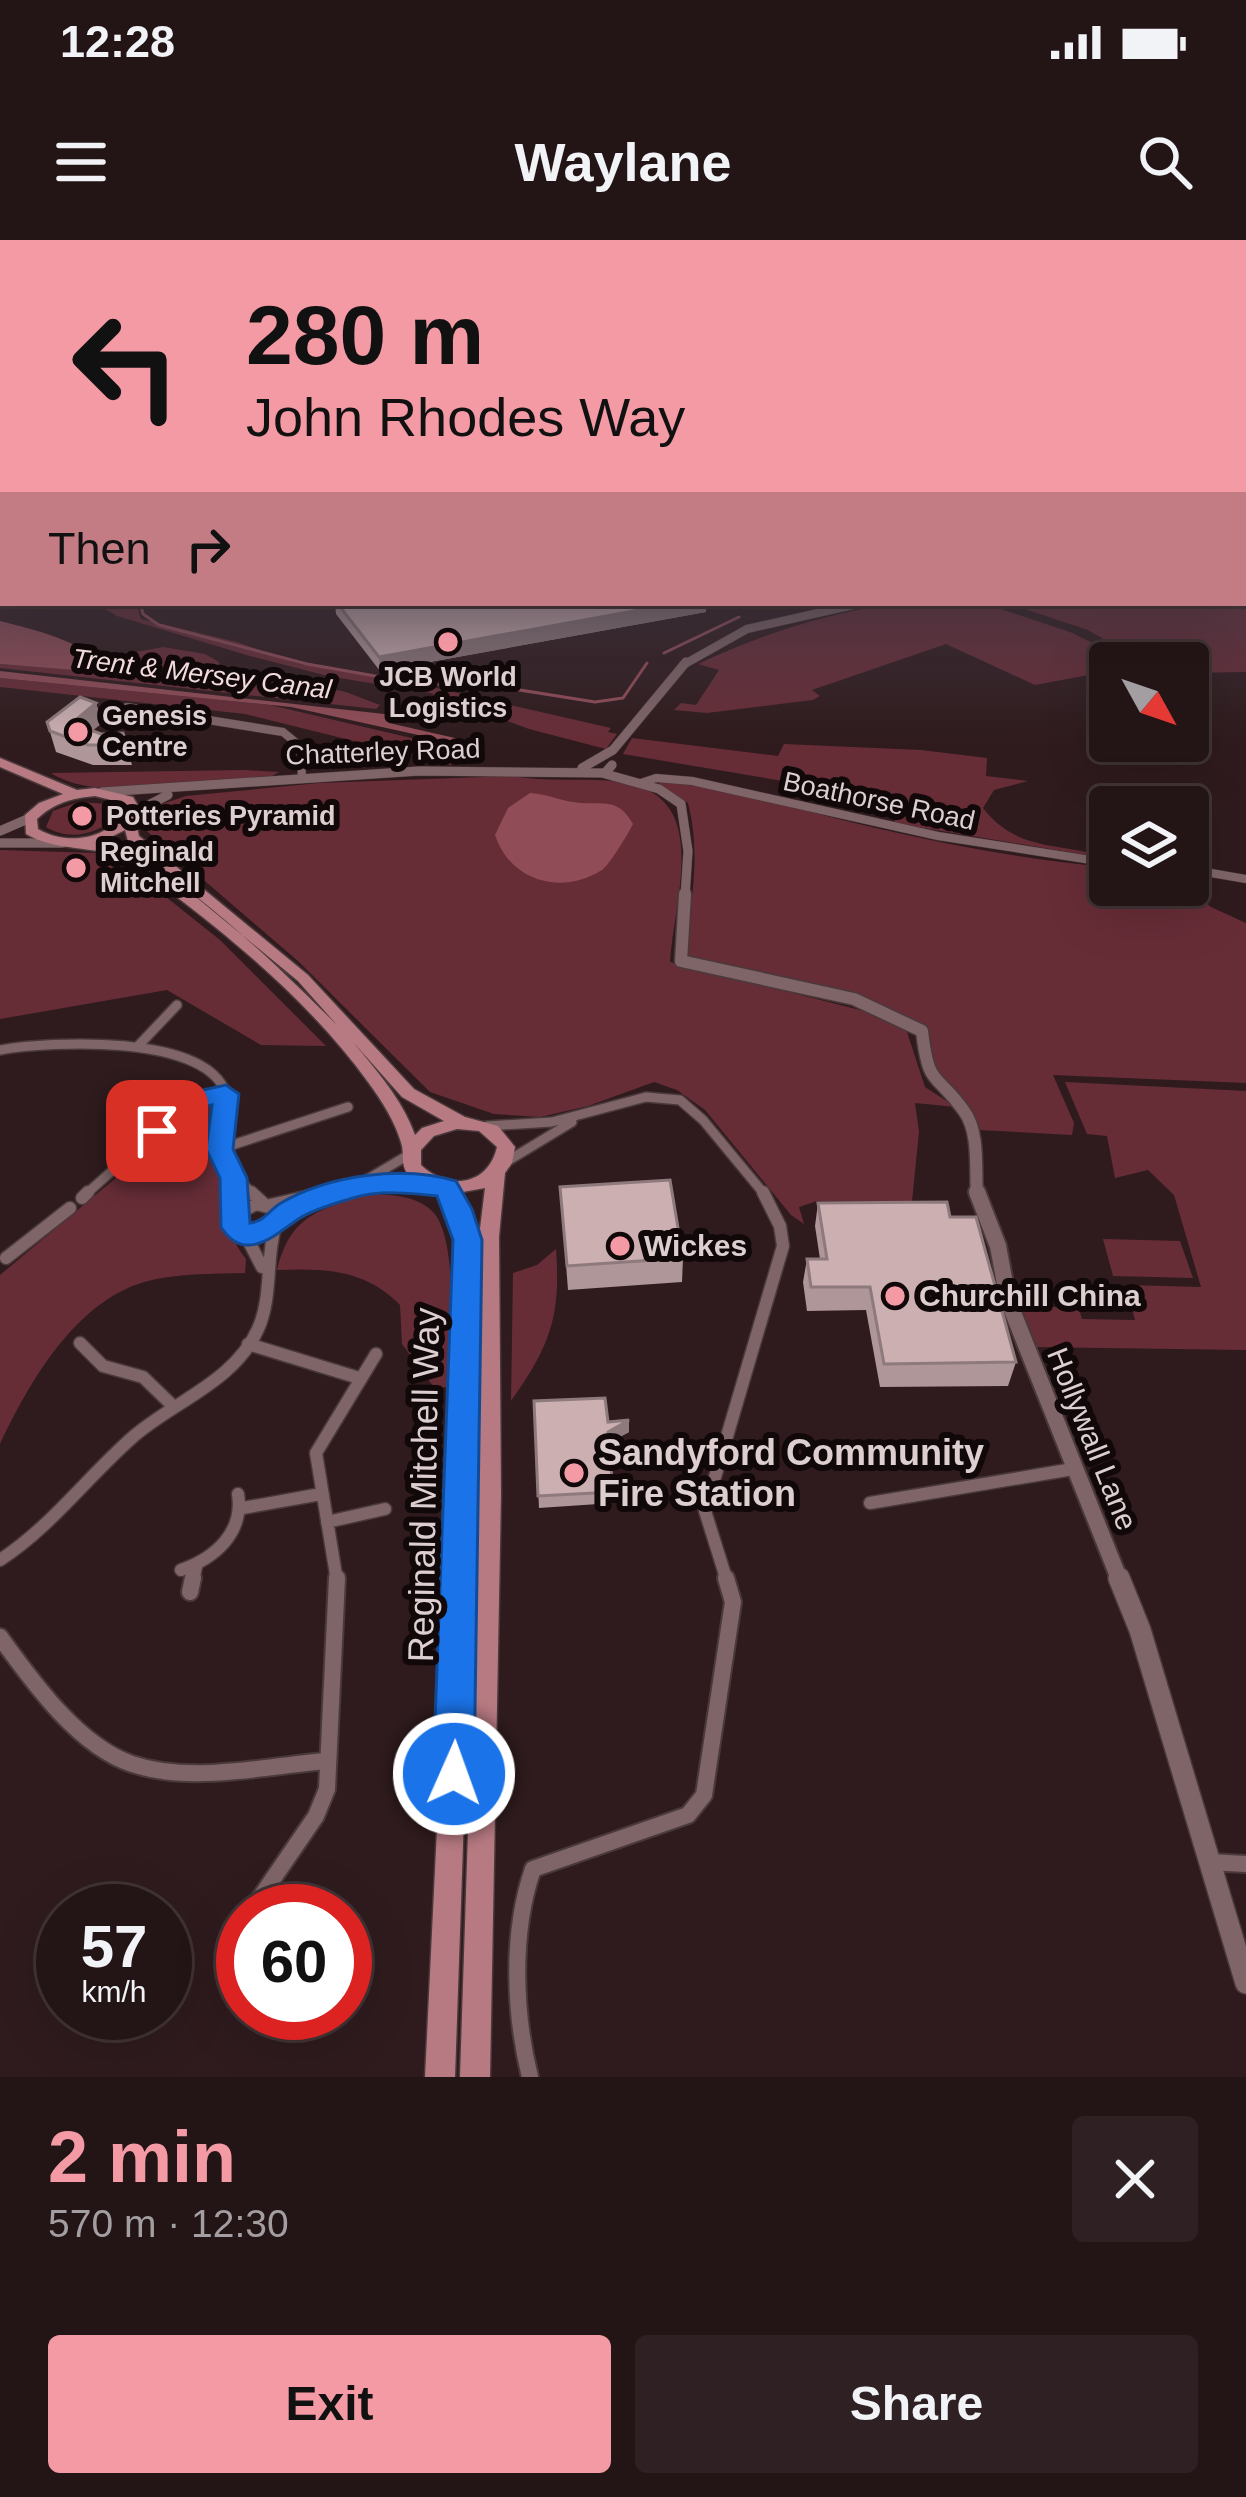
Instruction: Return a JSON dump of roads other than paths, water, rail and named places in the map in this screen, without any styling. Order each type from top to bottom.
[{"type":"main road","points":[[0,762],[22,775],[78,794]]},
{"type":"main road","points":[[22,775],[37,799],[29,828],[35,835],[112,848],[130,856],[244,945],[288,986],[406,1121],[417,1175],[441,1186],[473,1185],[500,1168],[504,1143],[484,1126],[462,1123],[408,1094],[303,978],[133,838],[128,800],[103,792],[78,794],[33,814]]},
{"type":"main road","points":[[69,842],[112,833],[131,816]]},
{"type":"main road","points":[[411,1152],[428,1132],[462,1123]]},
{"type":"main road","name":"Reginald Mitchell Way","points":[[475,2077],[490,1516],[489,1238],[500,1168]]},
{"type":"main road","name":"Reginald Mitchell Way","points":[[440,2077],[464,1496],[467,1240],[441,1186]]},
{"type":"street","points":[[596,768],[667,681],[707,648],[789,617],[846,606]]},
{"type":"street","points":[[127,707],[283,732],[300,746],[302,777]]},
{"type":"street","points":[[613,750],[613,766]]},
{"type":"street","name":"Chatterley Road","points":[[103,792],[419,771],[565,772],[613,766]]},
{"type":"street","name":"Hollywall Lane","points":[[613,766],[634,780]]},
{"type":"street","name":"Hollywall Lane","points":[[596,768],[673,795],[685,818],[688,869],[681,961],[854,1000],[922,1031],[926,1067],[937,1086],[964,1111],[974,1131],[977,1197],[998,1246],[1009,1300],[1140,1630],[1246,1983]]},
{"type":"street","name":"Boathorse Road","points":[[634,780],[692,781],[938,836],[1089,860]]},
{"type":"street","name":"Chatterley Road","points":[[131,816],[158,798],[202,787]]},
{"type":"street","points":[[0,830],[33,814]]},
{"type":"street","points":[[0,843],[69,842]]},
{"type":"street","points":[[1209,873],[1246,879]]},
{"type":"street","points":[[139,1045],[177,1010]]},
{"type":"street","points":[[0,1050],[74,1040],[139,1045],[207,1068],[221,1080],[226,1094],[220,1149],[233,1178],[234,1221],[263,1270]]},
{"type":"street","points":[[82,1198],[186,1105],[226,1094]]},
{"type":"street","points":[[484,1126],[523,1127],[646,1096],[680,1100],[704,1120],[765,1196],[781,1226],[783,1246],[705,1511],[733,1602],[704,1795],[688,1815],[533,1869],[525,1883],[520,2044],[530,2077]]},
{"type":"street","points":[[220,1149],[348,1107]]},
{"type":"street","points":[[500,1168],[591,1112]]},
{"type":"street","points":[[234,1221],[242,1209],[356,1186],[411,1152]]},
{"type":"street","points":[[233,1178],[278,1219]]},
{"type":"street","points":[[356,1186],[441,1186]]},
{"type":"street","points":[[245,1234],[261,1233],[323,1196]]},
{"type":"street","points":[[6,1258],[70,1208]]},
{"type":"street","points":[[0,1560],[28,1544],[118,1450],[217,1378],[248,1345],[263,1313],[263,1270],[278,1219]]},
{"type":"street","points":[[0,1241],[18,1248]]},
{"type":"street","points":[[80,1343],[103,1366],[143,1377],[173,1406]]},
{"type":"street","points":[[248,1345],[359,1378]]},
{"type":"street","points":[[269,1884],[316,1816],[327,1789],[338,1585],[316,1453],[376,1354]]},
{"type":"street","points":[[869,1503],[1073,1469]]},
{"type":"street","points":[[190,1592],[189,1569],[235,1533],[241,1501],[321,1494]]},
{"type":"street","points":[[327,1522],[386,1509]]},
{"type":"street","points":[[0,1636],[102,1747],[130,1764],[161,1770],[326,1761]]},
{"type":"street","points":[[1206,1862],[1246,1864]]},
{"type":"waterway","points":[[77,606],[82,607]]},
{"type":"waterway","name":"Trent & Mersey Canal","points":[[141,606],[143,614],[159,625],[307,664],[415,683],[501,687],[595,702],[623,698],[647,663]]},
{"type":"waterway","points":[[664,653],[739,617]]},
{"type":"place","name":"JCB World Logistics","points":[[448,642]]},
{"type":"place","name":"Genesis Centre","points":[[78,732]]},
{"type":"place","name":"Potteries Pyramid","points":[[82,816]]},
{"type":"place","name":"Reginald Mitchell","points":[[76,868]]},
{"type":"place","name":"Wickes","points":[[620,1246]]},
{"type":"place","name":"Churchill China","points":[[895,1296]]},
{"type":"place","name":"Sandyford Community Fire Station","points":[[574,1473]]}]
